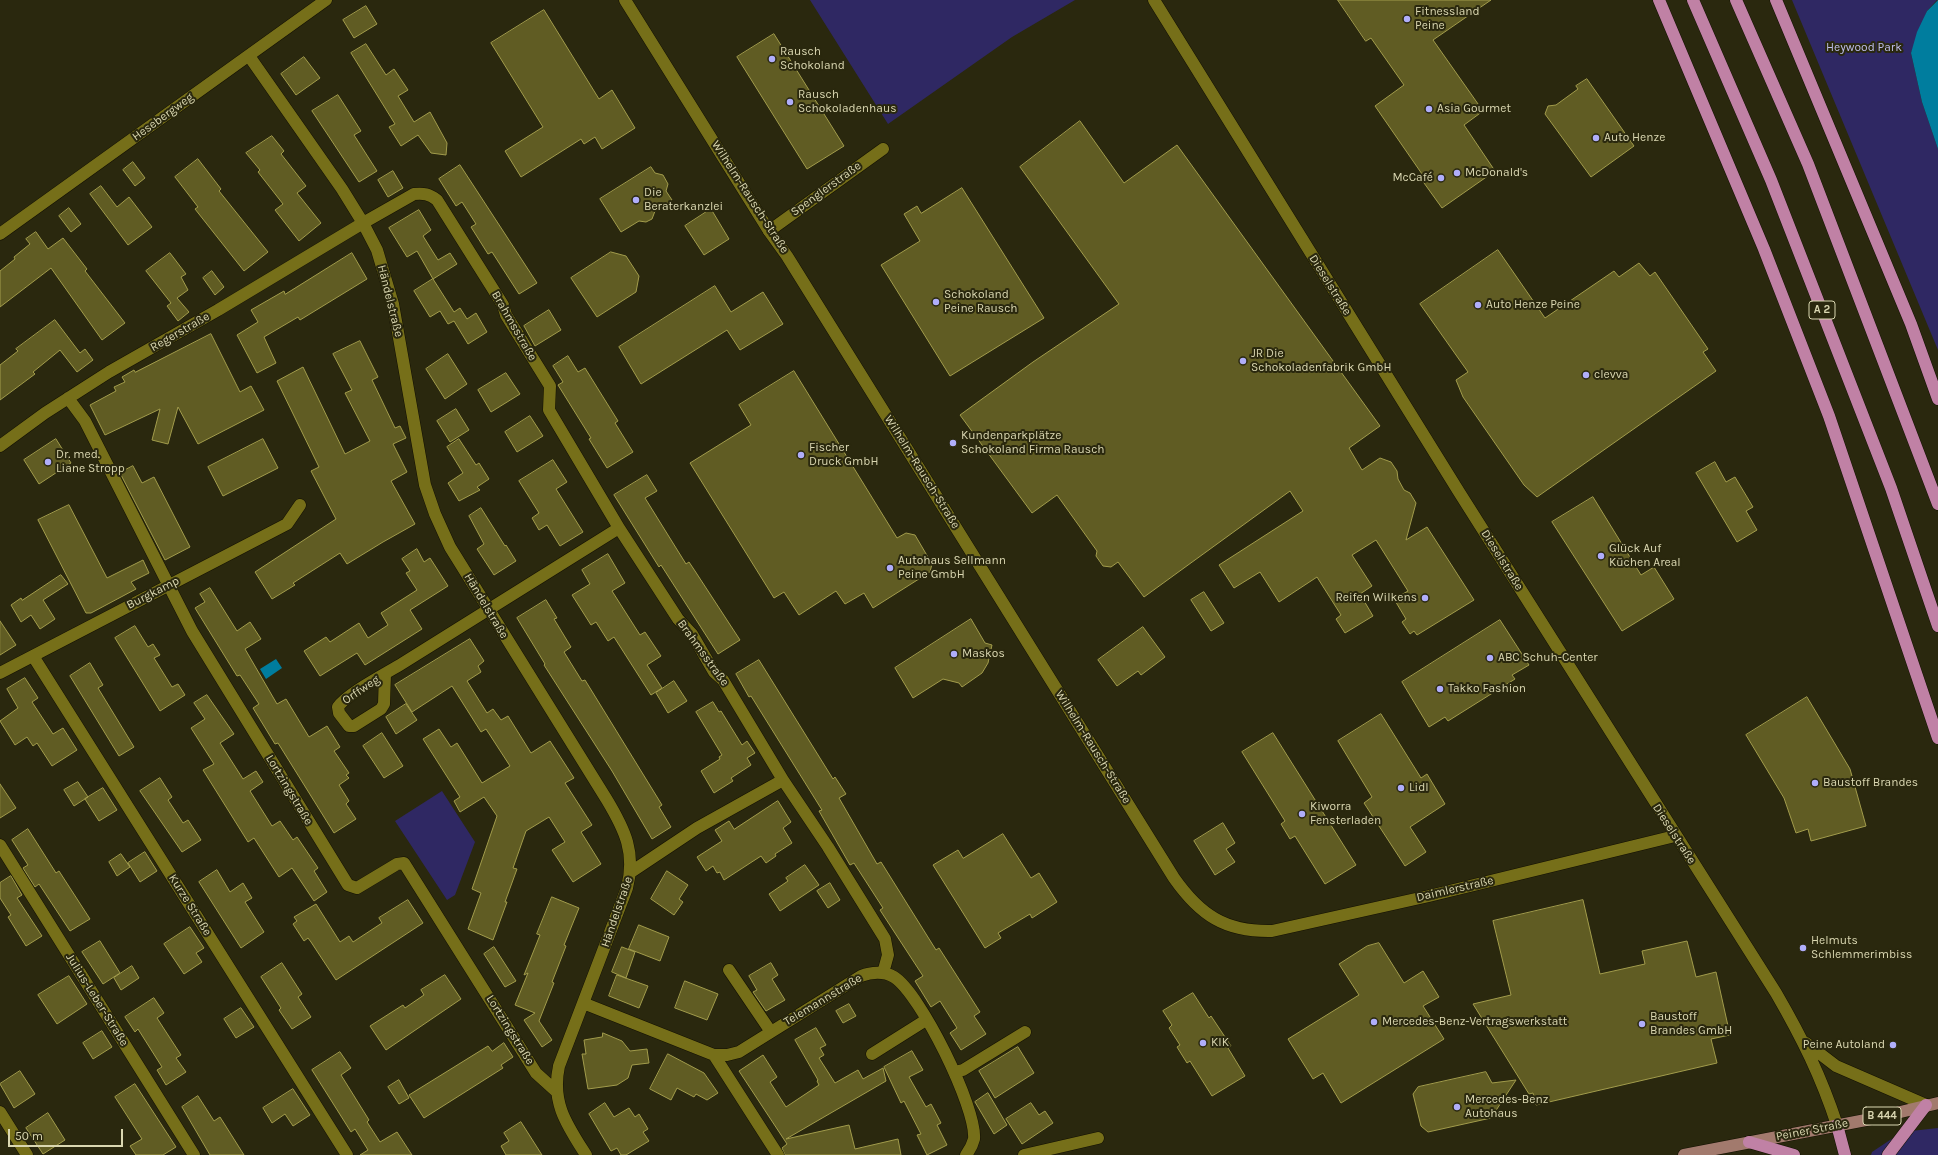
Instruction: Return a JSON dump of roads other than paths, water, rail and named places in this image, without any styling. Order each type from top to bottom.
[{"type":"highway","points":[[1659,0],[1764,249],[1829,416],[1938,738]]},
{"type":"highway","name":"A 2","points":[[1692,0],[1771,180],[1891,488],[1938,626]]},
{"type":"highway","points":[[1736,0],[1808,164],[1938,504]]},
{"type":"highway","points":[[1776,0],[1911,324],[1938,399]]},
{"type":"highway","points":[[1888,1155],[1932,1104]]},
{"type":"highway","points":[[1837,1125],[1845,1155]]},
{"type":"highway","points":[[1749,1142],[1794,1155]]},
{"type":"main road","name":"Peiner Straße","points":[[1684,1155],[1837,1125],[1932,1104]]},
{"type":"street","name":"Hesebergweg","points":[[0,234],[326,0]]},
{"type":"street","name":"Wilhelm-Rausch-Straße","points":[[625,0],[769,230],[788,256],[1178,884],[1200,909],[1215,919],[1234,928]]},
{"type":"street","name":"Dieselstraße","points":[[1154,0],[1413,418],[1675,836],[1772,986],[1805,1042],[1826,1092],[1837,1125]]},
{"type":"street","name":"Händelstraße","points":[[249,56],[342,189],[363,222],[377,250],[393,304],[425,485],[435,514],[450,546],[488,610],[618,818],[626,837],[630,856],[631,872],[622,902],[559,1066],[556,1080],[559,1107],[568,1126],[586,1155]]},
{"type":"street","name":"Spenglerstraße","points":[[769,230],[883,149]]},
{"type":"street","name":"Brahmsstraße","points":[[363,222],[414,194],[424,193],[437,200],[504,305],[506,315],[550,386],[549,410],[619,528],[678,619],[692,634],[714,672],[723,680],[783,780],[828,847],[885,939],[888,955],[883,973]]},
{"type":"street","name":"Regerstraße","points":[[0,446],[68,398],[363,222]]},
{"type":"street","name":"Lortzingstraße","points":[[68,398],[85,421],[192,631],[348,885],[357,888],[397,864],[404,863],[536,1073],[557,1092]]},
{"type":"street","name":"Burgkamp","points":[[0,673],[287,524],[300,505]]},
{"type":"street","points":[[488,610],[619,528]]},
{"type":"street","name":"Orffweg","points":[[385,674],[384,704],[381,709],[354,726],[349,726],[339,713],[338,707],[341,703],[385,674],[488,610]]},
{"type":"street","name":"Kurze Straße","points":[[33,656],[348,1155]]},
{"type":"street","points":[[631,872],[697,828],[783,780]]},
{"type":"street","name":"Daimlerstraße","points":[[1234,928],[1251,932],[1272,931],[1304,925],[1675,836]]},
{"type":"street","name":"Julius-Leber-Straße","points":[[0,845],[194,1155]]},
{"type":"street","name":"Telemannstraße","points":[[729,970],[771,1032]]},
{"type":"street","name":"Telemannstraße","points":[[584,1003],[714,1055],[727,1055],[739,1052],[861,976],[872,972],[883,973]]},
{"type":"street","points":[[883,973],[893,976],[904,985],[942,1045],[969,1110],[974,1139],[966,1155]]},
{"type":"street","points":[[872,1054],[926,1020]]},
{"type":"street","points":[[954,1072],[963,1070],[1025,1032]]},
{"type":"street","points":[[1805,1042],[1836,1066],[1932,1104]]},
{"type":"street","points":[[714,1055],[778,1155]]},
{"type":"street","points":[[0,1112],[27,1155]]},
{"type":"street","points":[[1024,1155],[1098,1138]]},
{"type":"water","points":[[1938,0],[1938,149],[1922,102],[1911,53],[1917,32],[1927,11]]},
{"type":"water","points":[[276,659],[282,668],[266,679],[260,669]]},
{"type":"place","name":"Fitnessland Peine","points":[[1407,19]]},
{"type":"place","name":"Rausch Schokoland","points":[[772,59]]},
{"type":"place","name":"Rausch Schokoladenhaus","points":[[790,102]]},
{"type":"place","name":"Asia Gourmet","points":[[1429,109]]},
{"type":"place","name":"Auto Henze","points":[[1596,138]]},
{"type":"place","name":"McDonald's","points":[[1457,173]]},
{"type":"place","name":"McCafé","points":[[1441,178]]},
{"type":"place","name":"Die Beraterkanzlei","points":[[636,200]]},
{"type":"place","name":"Schokoland Peine Rausch","points":[[936,302]]},
{"type":"place","name":"Auto Henze Peine","points":[[1478,305]]},
{"type":"place","name":"JR Die Schokoladenfabrik GmbH","points":[[1243,361]]},
{"type":"place","name":"clevva","points":[[1586,375]]},
{"type":"place","name":"Kundenparkplätze Schokoland Firma Rausch","points":[[953,443]]},
{"type":"place","name":"Fischer Druck GmbH","points":[[801,455]]},
{"type":"place","name":"Dr. med. Liane Stropp","points":[[48,462]]},
{"type":"place","name":"Glück Auf Küchen Areal","points":[[1601,556]]},
{"type":"place","name":"Autohaus Sellmann Peine GmbH","points":[[890,568]]},
{"type":"place","name":"Reifen Wilkens","points":[[1425,598]]},
{"type":"place","name":"Maskos","points":[[954,654]]},
{"type":"place","name":"ABC Schuh-Center","points":[[1490,658]]},
{"type":"place","name":"Takko Fashion","points":[[1440,689]]},
{"type":"place","name":"Baustoff Brandes","points":[[1815,783]]},
{"type":"place","name":"Lidl","points":[[1401,788]]},
{"type":"place","name":"Kiworra Fensterladen","points":[[1302,814]]},
{"type":"place","name":"Helmuts Schlemmerimbiss","points":[[1803,948]]},
{"type":"place","name":"Mercedes-Benz-Vertragswerkstatt","points":[[1374,1022]]},
{"type":"place","name":"Baustoff Brandes GmbH","points":[[1642,1024]]},
{"type":"place","name":"KIK","points":[[1203,1043]]},
{"type":"place","name":"Peine Autoland","points":[[1893,1045]]},
{"type":"place","name":"Mercedes-Benz Autohaus","points":[[1457,1107]]},
{"type":"park label","name":"Heywood Park","points":[[1864,48]]}]
